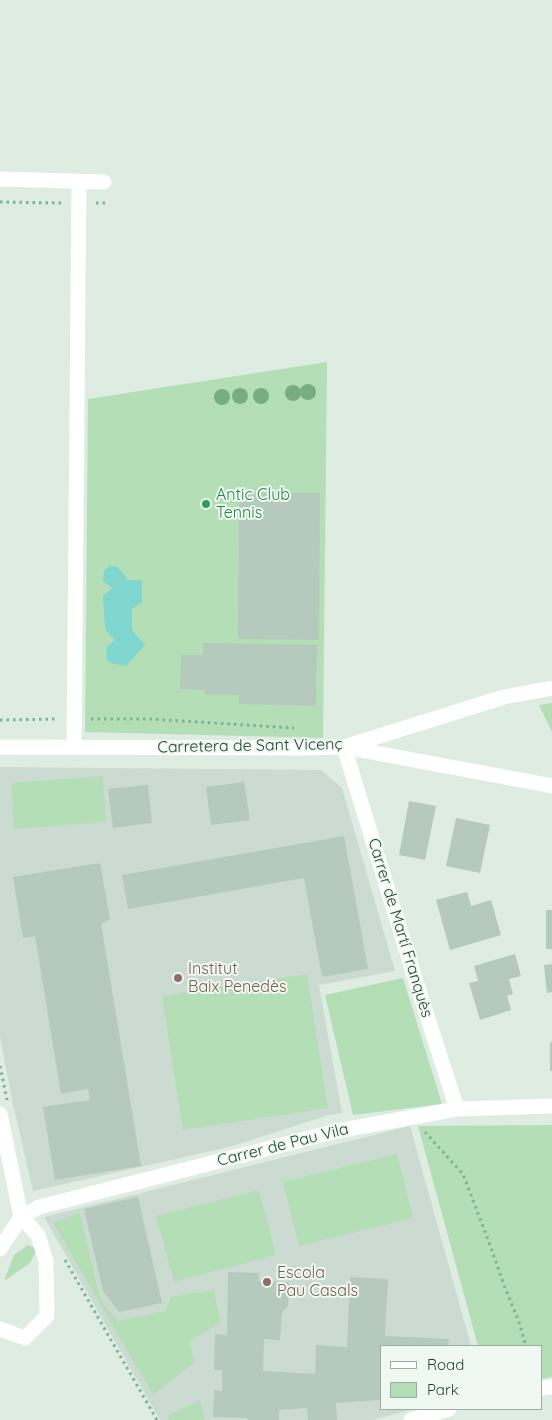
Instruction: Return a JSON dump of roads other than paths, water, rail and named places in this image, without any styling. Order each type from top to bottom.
[{"type":"street","points":[[0,180],[104,182]]},
{"type":"street","points":[[74,747],[79,181]]},
{"type":"street","name":"Carretera de Sant Vicenç","points":[[0,747],[344,747],[504,697],[552,688]]},
{"type":"street","points":[[344,747],[552,786]]},
{"type":"street","name":"Carrer de Martí Franquès","points":[[344,747],[457,1109]]},
{"type":"street","name":"Carrer de Pau Vila","points":[[21,1217],[39,1207],[337,1130],[457,1109],[552,1106]]},
{"type":"street","points":[[0,1329],[25,1338],[47,1316],[46,1261],[38,1235],[21,1217],[4,1108]]},
{"type":"street","points":[[0,1249],[21,1217]]},
{"type":"street","points":[[411,1420],[446,1410]]},
{"type":"water","points":[[109,566],[118,567],[128,580],[142,580],[142,602],[132,609],[132,630],[145,645],[126,666],[107,661],[106,647],[115,640],[105,629],[103,596],[112,588],[103,581],[104,571]]},
{"type":"place","name":"Antic Club Tennis","points":[[206,504]]},
{"type":"place","name":"Institut Baix Penedès","points":[[178,978]]},
{"type":"place","name":"Escola Pau Casals","points":[[267,1282]]}]
